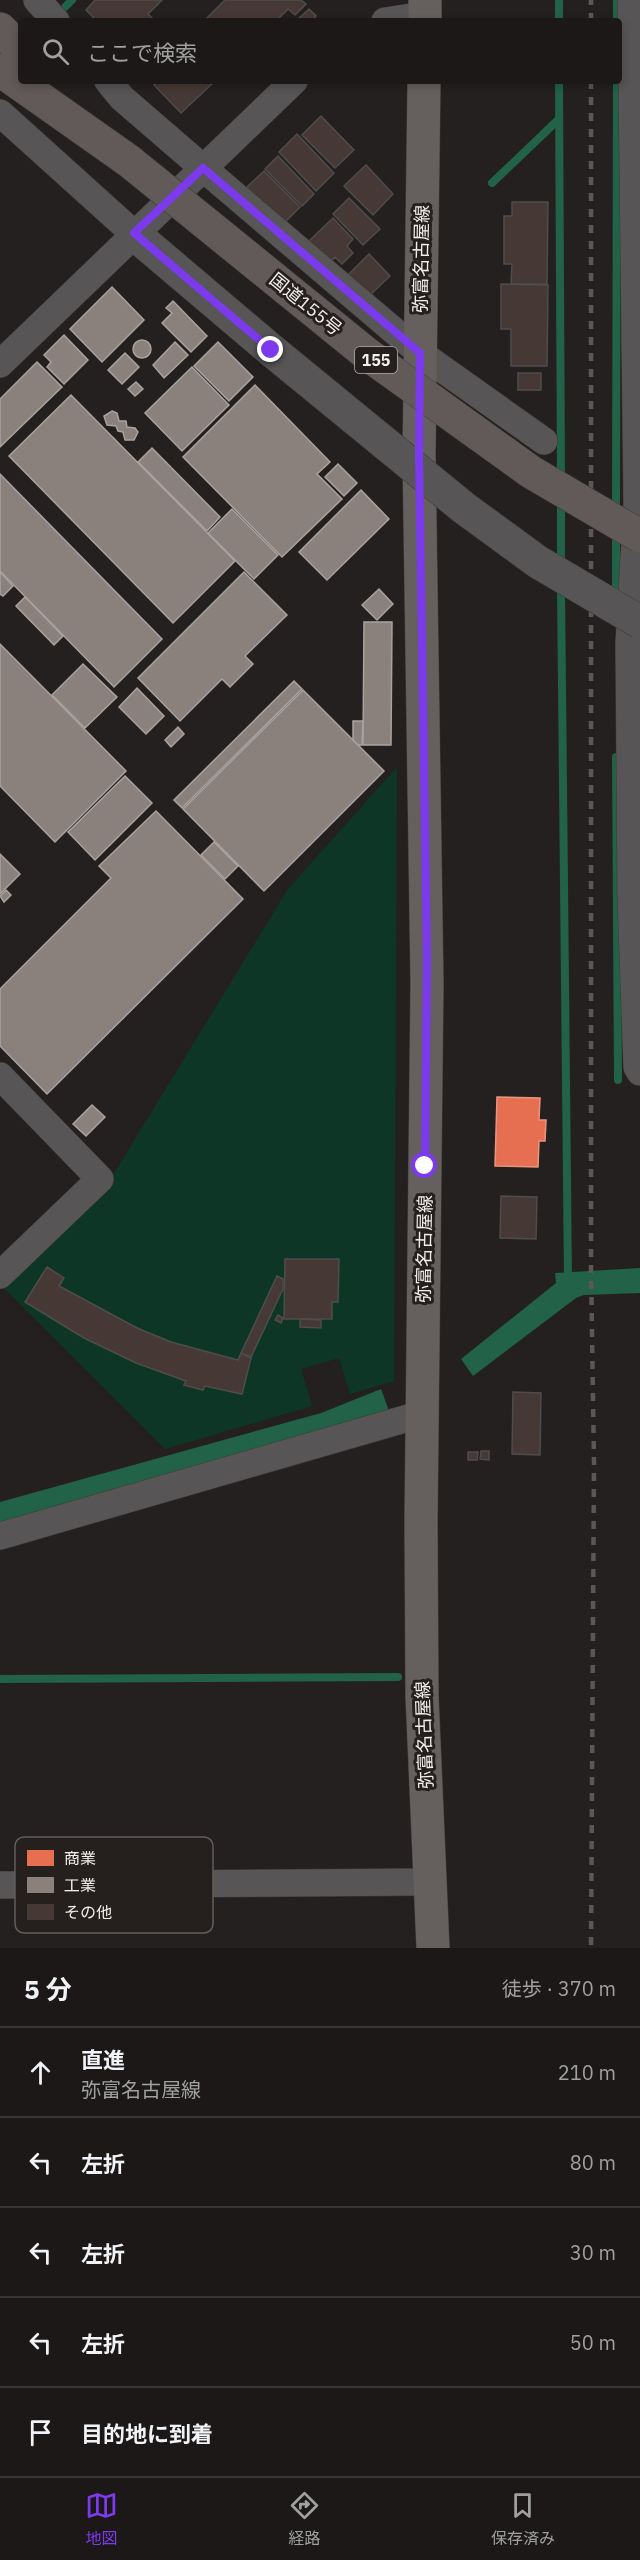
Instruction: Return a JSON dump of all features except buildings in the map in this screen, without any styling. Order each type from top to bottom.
[{"type":"highway","points":[[0,29],[18,47]]},
{"type":"highway","name":"国道155号","points":[[0,70],[18,83]]},
{"type":"highway","name":"国道155号","points":[[20,84],[129,161],[367,354],[531,472],[639,516]]},
{"type":"highway","name":"国道155号","points":[[54,84],[129,161]]},
{"type":"main road","name":"弥富名古屋線","points":[[424,84],[419,456],[427,958],[422,1414],[422,1696],[428,1882],[433,1948]]},
{"type":"street","points":[[38,0],[53,18]]},
{"type":"street","points":[[631,0],[639,516],[629,643],[639,1069]]},
{"type":"street","points":[[398,18],[425,12]]},
{"type":"street","points":[[110,84],[122,98],[420,353],[544,441]]},
{"type":"street","points":[[0,364],[291,84]]},
{"type":"street","points":[[0,113],[134,233],[271,350],[473,515],[538,562],[640,622]]},
{"type":"street","points":[[0,1076],[100,1179],[0,1275]]},
{"type":"street","points":[[0,1536],[422,1414]]},
{"type":"street","points":[[213,1884],[428,1882]]},
{"type":"street","points":[[0,1885],[15,1885]]},
{"type":"shaded area","points":[[397,767],[394,1381],[350,1394],[339,1358],[301,1369],[312,1406],[165,1449],[0,1284],[113,1175],[288,889]]},
{"type":"shaded area","points":[[640,1268],[640,1293],[584,1295],[576,1298],[473,1376],[461,1359],[556,1283],[555,1273]]},
{"type":"shaded area","points":[[381,1389],[389,1411],[0,1525],[0,1502],[321,1413]]},
{"type":"waterway","points":[[65,7],[72,0]]},
{"type":"waterway","points":[[559,0],[559,18]]},
{"type":"waterway","points":[[617,0],[617,18]]},
{"type":"waterway","points":[[559,84],[561,479]]},
{"type":"waterway","points":[[616,511],[617,84]]},
{"type":"waterway","points":[[492,183],[559,119]]},
{"type":"waterway","points":[[561,500],[561,566]]},
{"type":"waterway","points":[[616,532],[616,598]]},
{"type":"waterway","points":[[561,587],[568,1280]]},
{"type":"waterway","points":[[616,757],[618,1080]]},
{"type":"waterway","points":[[0,1679],[398,1677]]},
{"type":"railway","points":[[591,0],[591,18]]},
{"type":"railway","points":[[591,84],[591,1267],[594,1463],[591,1948]]},
{"type":"route","points":[[271,350],[134,233],[203,168],[420,353],[419,456],[427,958],[425,1166]]}]
